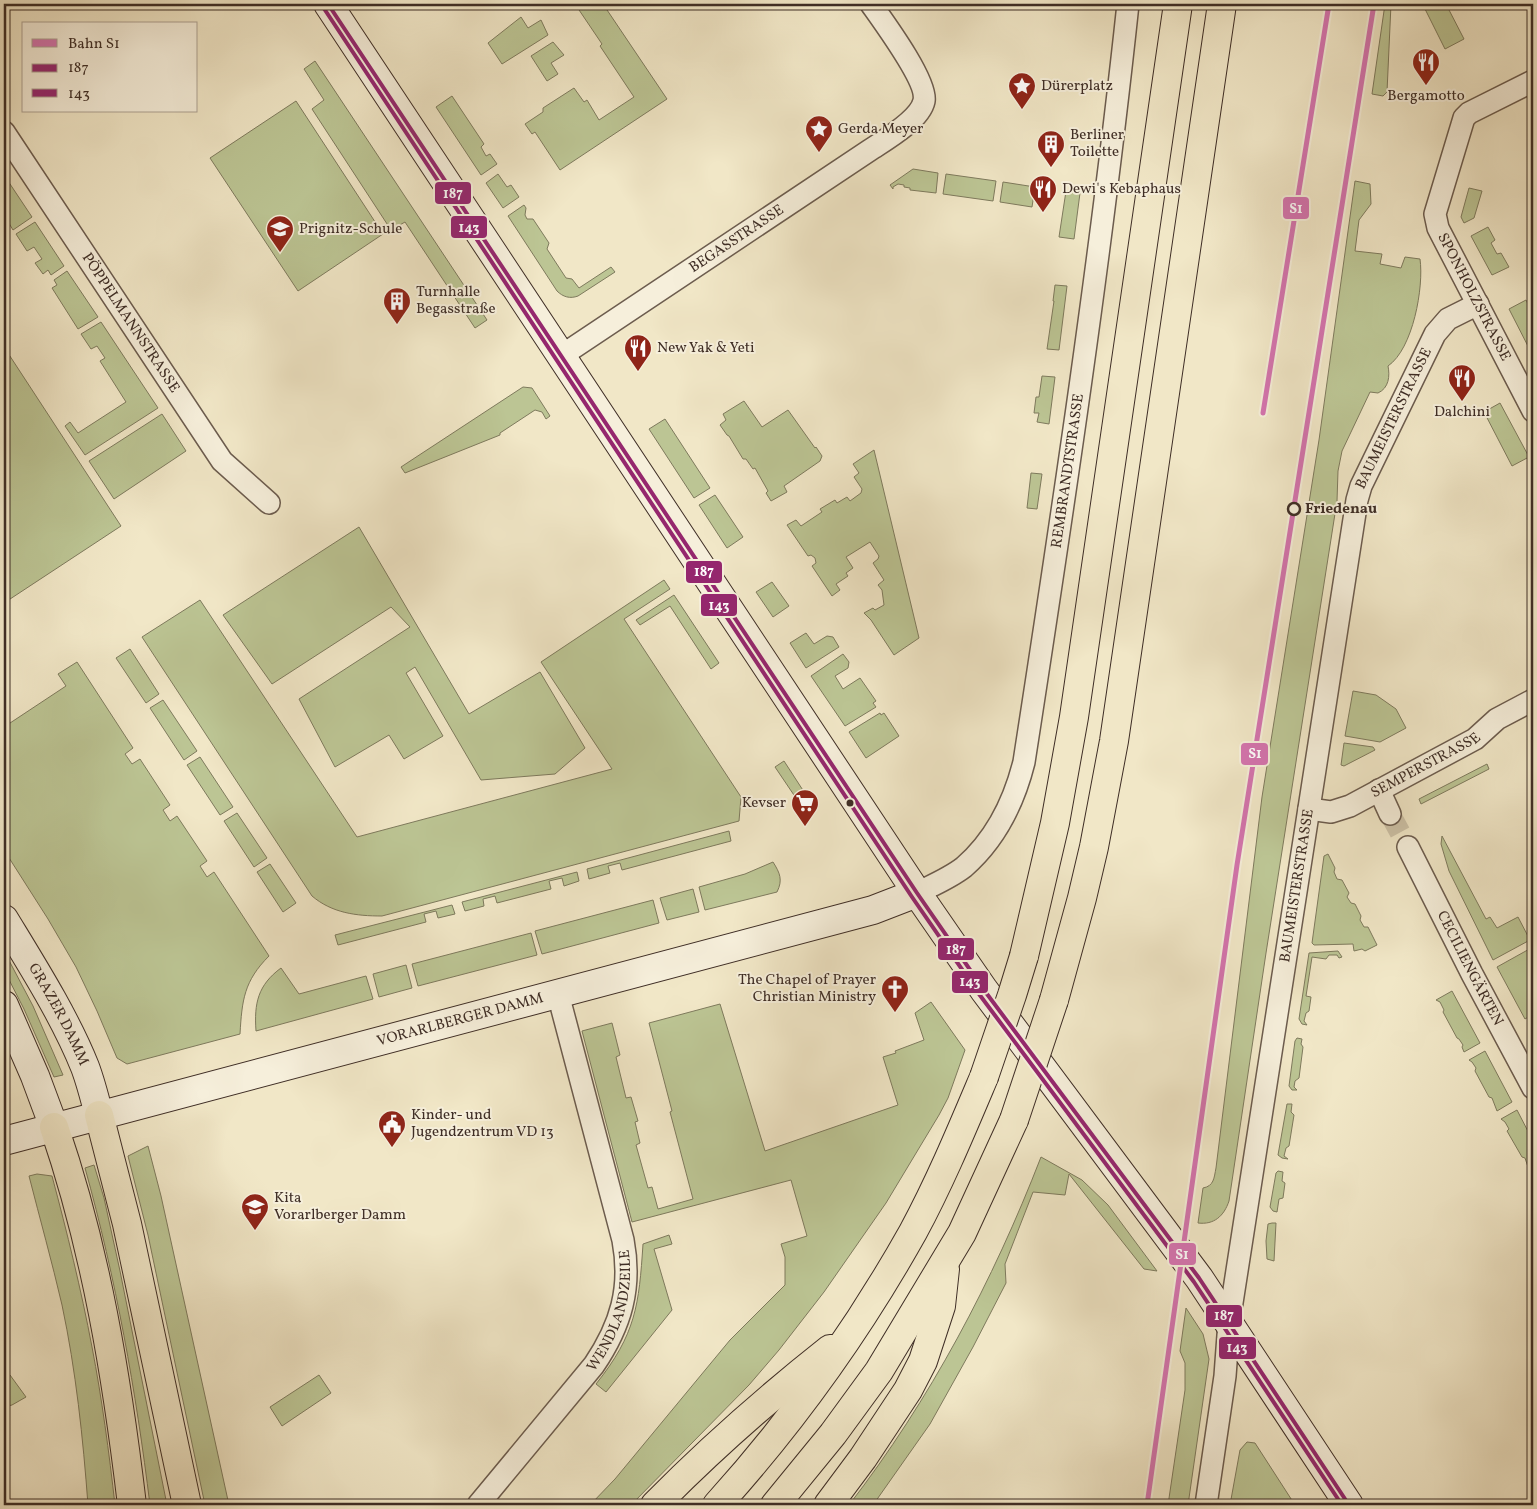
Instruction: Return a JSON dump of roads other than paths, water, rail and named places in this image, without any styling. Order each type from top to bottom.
[{"type":"highway","points":[[718,1505],[792,1417],[852,1331],[887,1277],[913,1231],[940,1177],[984,1077],[1024,956],[1055,822],[1074,717],[1178,4]]},
{"type":"highway","points":[[775,1505],[833,1434],[879,1371],[962,1233],[1014,1120],[1054,1000],[1086,881],[1114,741],[1222,4]]},
{"type":"highway","points":[[99,1115],[128,1224],[187,1505]]},
{"type":"highway","points":[[54,1127],[83,1223],[103,1316],[119,1402],[132,1505]]},
{"type":"highway","points":[[828,1505],[863,1458],[908,1390],[923,1361],[941,1306],[946,1260]]},
{"type":"highway","points":[[655,1505],[692,1467],[767,1399],[852,1331]]},
{"type":"street","points":[[328,4],[917,893],[984,990],[1199,1278],[1350,1505]]},
{"type":"street","name":"BEGASSTRASSE","points":[[561,356],[870,150],[910,121],[918,112],[924,102],[924,92],[906,57],[871,4]]},
{"type":"street","name":"REMBRANDTSTRASSE","points":[[917,893],[964,867],[993,835],[1015,794],[1024,762],[1080,393],[1112,150],[1128,4]]},
{"type":"street","name":"SPONHOLZSTRASSE","points":[[1533,81],[1475,110],[1464,118],[1435,214],[1436,222],[1533,411]]},
{"type":"street","name":"PÖPPELMANNSTRASSE","points":[[4,132],[222,461],[269,503]]},
{"type":"street","name":"BAUMEISTERSTRASSE","points":[[1206,1505],[1225,1376],[1229,1322],[1357,500],[1361,486],[1435,334],[1448,319],[1478,304]]},
{"type":"street","name":"SEMPERSTRASSE","points":[[1309,809],[1331,812],[1350,806],[1475,739],[1497,719],[1533,700]]},
{"type":"street","points":[[1379,790],[1390,814]]},
{"type":"street","name":"CECILIENGÄRTEN","points":[[1408,847],[1472,974],[1533,1088]]},
{"type":"street","name":"VORARLBERGER DAMM","points":[[4,1140],[873,910],[917,893]]},
{"type":"street","name":"GRAZER DAMM","points":[[4,919],[30,961],[75,1045],[85,1068],[99,1115]]},
{"type":"street","name":"WENDLANDZEILE","points":[[478,1505],[607,1346],[615,1329],[625,1294],[627,1276],[623,1240],[558,994]]},
{"type":"street","points":[[4,1005],[29,1061],[54,1127]]},
{"type":"tunnel","points":[[1390,814],[1408,847]]},
{"type":"rail line","name":"S1","points":[[1263,413],[1329,4]]},
{"type":"rail line","name":"S1","points":[[1147,1505],[1237,865],[1374,4]]},
{"type":"place","name":"Bergamotto","points":[[1426,86]]},
{"type":"place","name":"Dürerplatz","points":[[1022,110]]},
{"type":"place","name":"Gerda Meyer","points":[[819,153]]},
{"type":"place","name":"Berliner Toilette","points":[[1051,168]]},
{"type":"place","name":"Dewi's Kebaphaus","points":[[1043,213]]},
{"type":"place","name":"Prignitz-Schule","points":[[280,253]]},
{"type":"place","name":"Turnhalle Begasstraße","points":[[397,325]]},
{"type":"place","name":"New Yak & Yeti","points":[[638,372]]},
{"type":"place","name":"Dalchini","points":[[1462,402]]},
{"type":"place","name":"Friedenau","points":[[1294,509]]},
{"type":"place","name":"Kevser","points":[[805,827]]},
{"type":"place","name":"The Chapel of Prayer Christian Ministry","points":[[895,1013]]},
{"type":"place","name":"Kinder- und Jugendzentrum VD 13","points":[[392,1148]]},
{"type":"place","name":"Kita Vorarlberger Damm","points":[[255,1231]]}]
